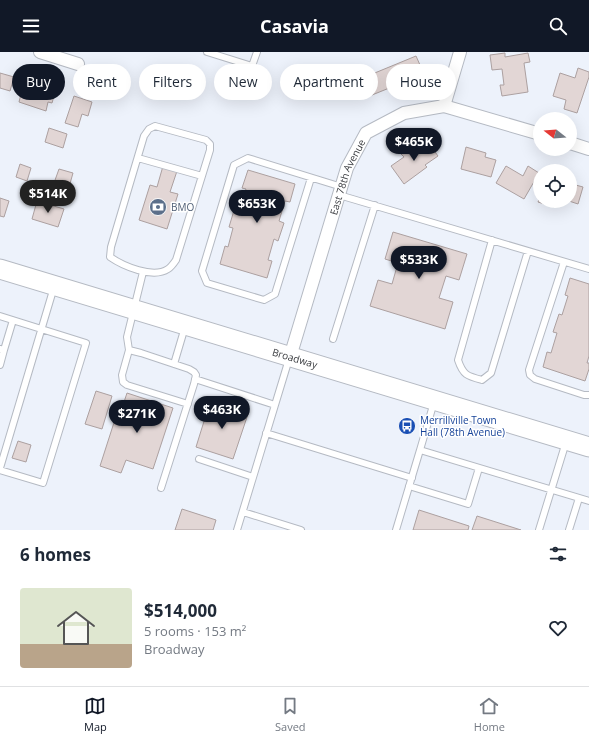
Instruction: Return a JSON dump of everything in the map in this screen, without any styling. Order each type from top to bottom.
[{"type":"main road","name":"Broadway","points":[[0,269],[589,447]]},
{"type":"street","points":[[40,52],[78,64]]},
{"type":"street","points":[[460,52],[444,106],[533,132]]},
{"type":"street","name":"East 78th Avenue","points":[[290,357],[347,168],[366,133],[404,113],[444,106]]},
{"type":"street","points":[[577,145],[589,149]]},
{"type":"lane","points":[[207,52],[252,66],[257,52]]},
{"type":"lane","points":[[155,126],[206,140],[210,144],[210,150],[202,176],[176,260],[168,269],[159,273],[143,272],[110,257],[111,247],[144,136],[149,129],[155,126]]},
{"type":"lane","points":[[138,158],[202,176]]},
{"type":"lane","points":[[311,178],[276,294],[264,300],[208,283],[202,271],[234,165],[248,158],[311,178],[375,205],[589,269]]},
{"type":"lane","points":[[333,339],[375,205]]},
{"type":"lane","points":[[492,240],[458,360],[462,370],[470,377],[482,380],[491,373],[528,251]]},
{"type":"lane","points":[[564,262],[529,370],[530,375],[534,379],[584,395],[589,395]]},
{"type":"lane","points":[[143,272],[127,337],[129,350],[122,375],[123,382],[127,385],[188,404]]},
{"type":"lane","points":[[0,316],[42,328],[86,343],[43,483],[0,469],[42,328],[54,286]]},
{"type":"lane","points":[[0,365],[2,349],[14,320]]},
{"type":"lane","points":[[174,364],[186,325]]},
{"type":"lane","points":[[129,350],[174,364],[194,372],[196,375],[161,488]]},
{"type":"lane","points":[[237,530],[290,357]]},
{"type":"lane","points":[[195,379],[275,405]]},
{"type":"lane","points":[[396,530],[435,400]]},
{"type":"lane","points":[[266,433],[412,478]]},
{"type":"lane","points":[[539,530],[566,440]]},
{"type":"lane","points":[[420,450],[589,501]]},
{"type":"lane","points":[[199,459],[253,477]]},
{"type":"lane","points":[[409,486],[468,504],[480,468]]},
{"type":"lane","points":[[569,530],[579,498]]},
{"type":"lane","points":[[242,512],[301,530]]},
{"type":"building","points":[[505,53],[505,57],[528,53],[530,62],[524,63],[528,92],[502,96],[500,85],[504,85],[502,69],[492,70],[490,55]]},
{"type":"building","points":[[416,56],[420,64],[397,64]]},
{"type":"building","points":[[386,68],[386,89],[378,93],[378,72]]},
{"type":"building","points":[[578,68],[589,72],[589,77],[577,113],[564,109],[566,100],[553,96],[560,73],[575,78]]},
{"type":"building","points":[[0,73],[12,76],[10,91],[0,88]]},
{"type":"building","points":[[73,99],[92,102],[88,116],[82,114],[78,127],[65,123]]},
{"type":"building","points":[[20,100],[53,100],[52,103],[48,102],[46,111],[19,102]]},
{"type":"building","points":[[49,128],[67,134],[63,148],[45,142]]},
{"type":"building","points":[[427,141],[438,156],[425,165],[427,167],[404,184],[391,166],[404,157],[401,154],[413,145],[416,149]]},
{"type":"building","points":[[466,147],[486,153],[485,157],[496,160],[491,177],[461,169]]},
{"type":"building","points":[[20,164],[31,168],[27,181],[16,177]]},
{"type":"building","name":"BMO","points":[[163,166],[177,171],[170,192],[178,194],[167,229],[139,220],[150,185],[157,187]]},
{"type":"building","points":[[506,166],[523,176],[528,166],[533,169],[533,183],[524,199],[496,183]]},
{"type":"building","points":[[59,169],[73,173],[69,187],[54,183]]},
{"type":"building","points":[[248,170],[295,184],[290,202],[285,201],[279,221],[284,223],[278,241],[274,239],[268,260],[272,261],[267,278],[220,264],[225,246],[228,247],[233,228],[229,227],[235,207],[240,208],[246,189],[242,188]]},
{"type":"building","points":[[577,185],[583,187],[577,204]]},
{"type":"building","points":[[0,198],[9,201],[4,217],[0,216]]},
{"type":"building","points":[[37,201],[64,209],[58,227],[32,219]]},
{"type":"building","points":[[393,232],[467,254],[459,280],[446,276],[439,298],[453,302],[445,329],[370,306],[378,280],[392,284],[398,263],[385,259]]},
{"type":"building","points":[[570,278],[589,284],[589,356],[587,363],[589,363],[589,369],[585,381],[543,367],[547,352],[551,353],[557,333],[553,332],[559,314],[562,315],[568,296],[565,295]]},
{"type":"building","points":[[96,391],[112,396],[102,429],[85,424]]},
{"type":"building","points":[[127,393],[173,408],[153,469],[126,460],[121,473],[100,466],[119,407],[122,408]]},
{"type":"building","points":[[210,402],[248,414],[233,459],[196,447]]},
{"type":"building","points":[[18,441],[31,445],[26,462],[12,458]]},
{"type":"building","points":[[182,509],[216,520],[213,530],[175,530]]},
{"type":"building","points":[[419,510],[469,526],[468,530],[413,530]]},
{"type":"building","points":[[477,516],[521,530],[472,530]]},
{"type":"place","name":"BMO","points":[[158,207]]},
{"type":"place","name":"Merrillville Town Hall (78th Avenue)","points":[[407,426]]}]
